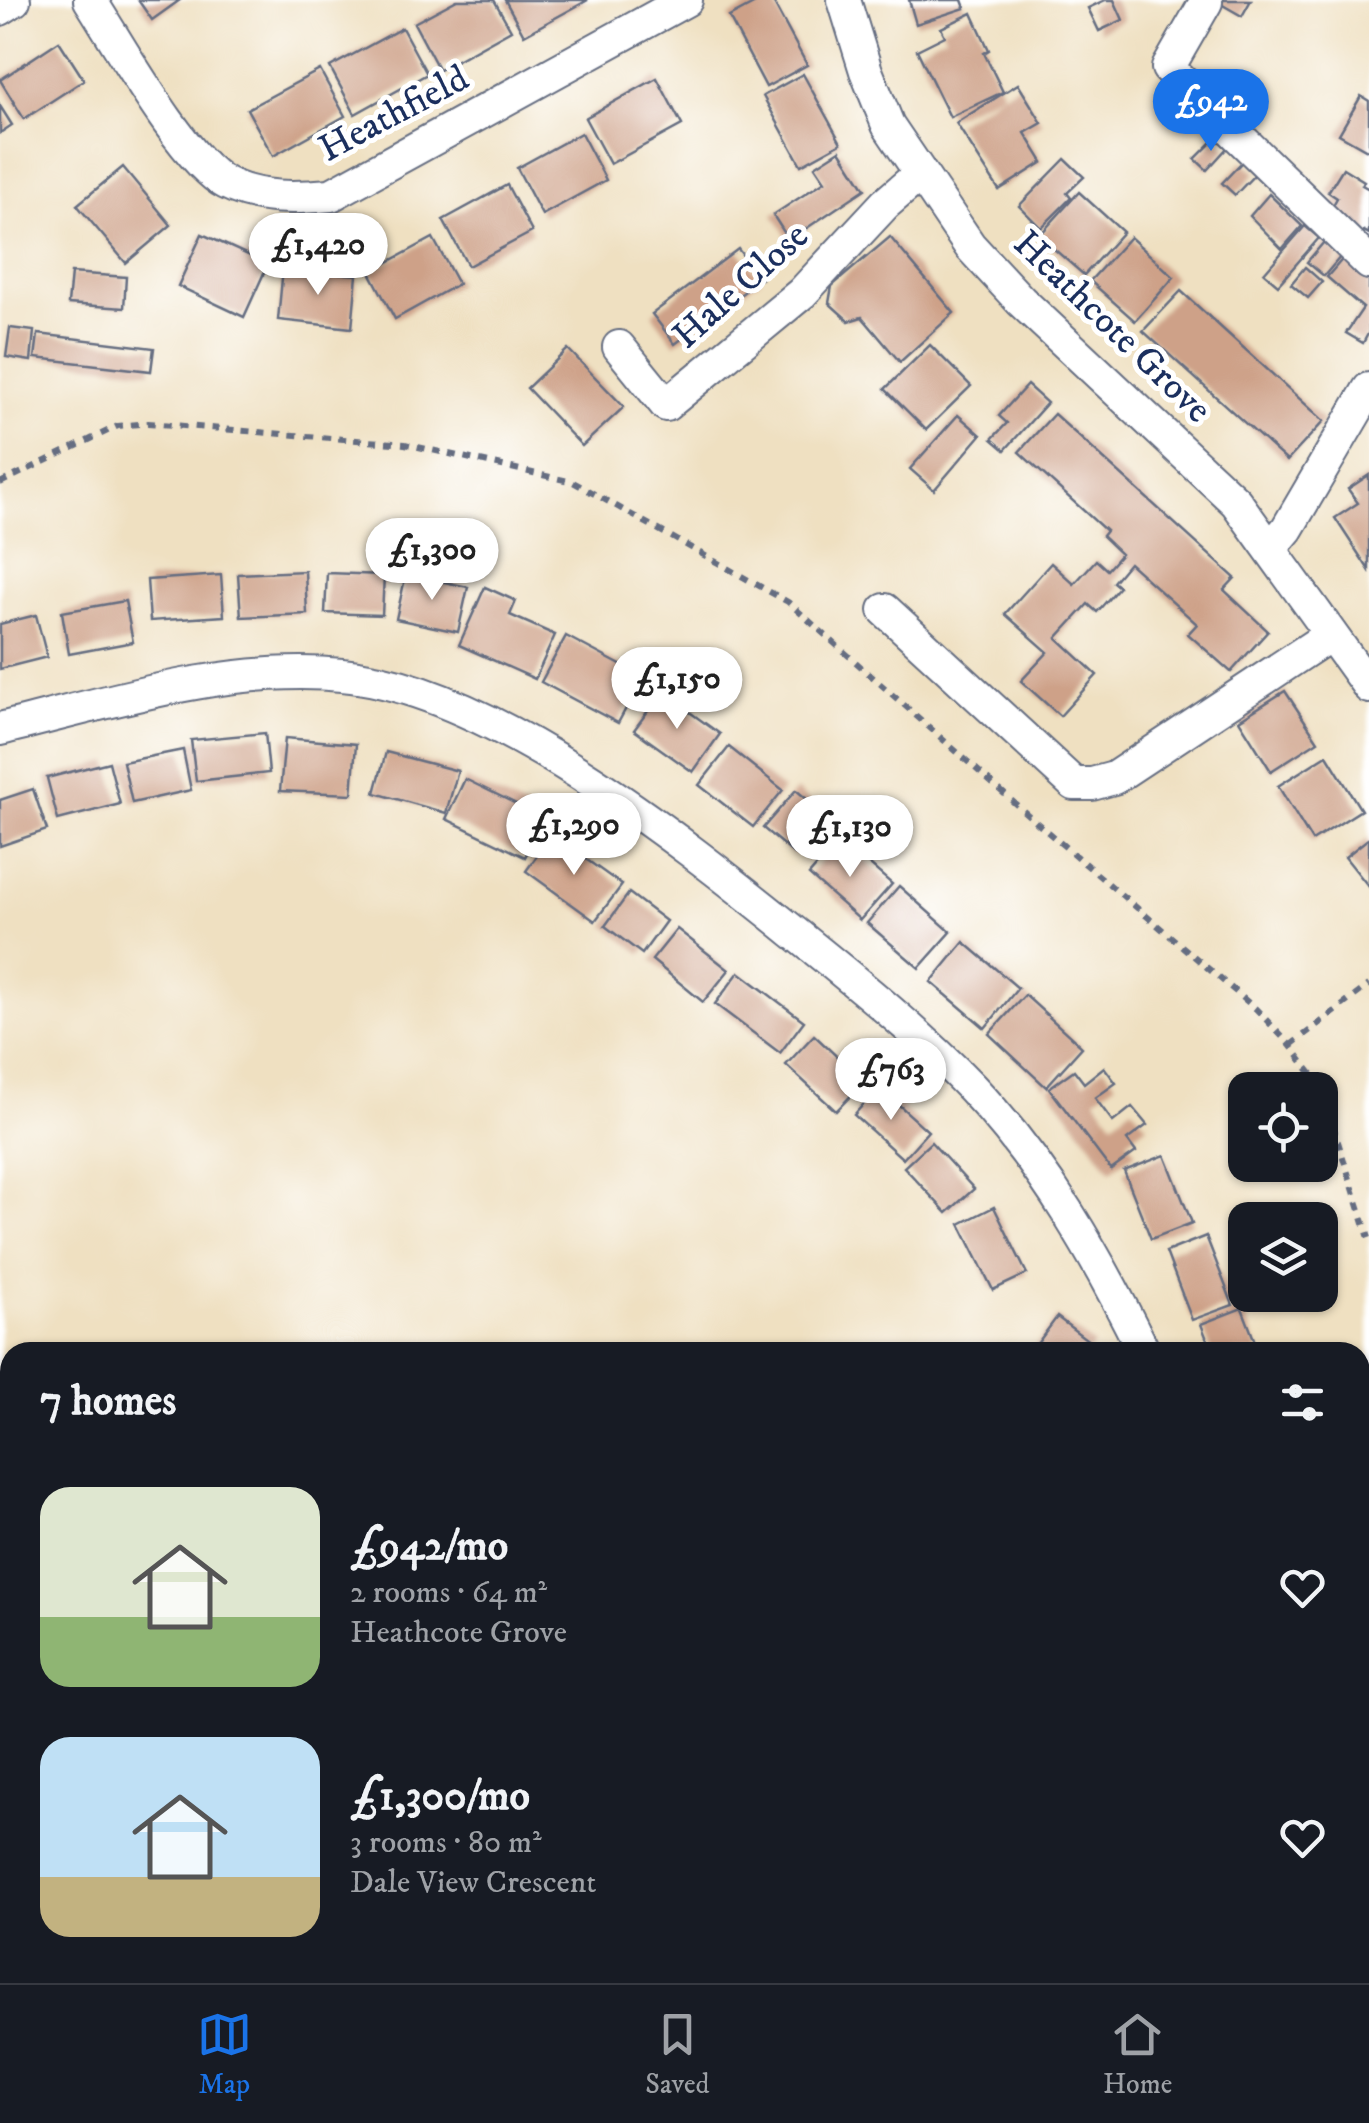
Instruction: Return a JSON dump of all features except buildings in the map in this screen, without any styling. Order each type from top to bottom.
[{"type":"street","points":[[0,9],[14,0]]},
{"type":"street","name":"Heathfield","points":[[90,0],[201,164],[225,183],[292,199],[332,195],[686,0]]},
{"type":"street","name":"Heathcote Grove","points":[[844,0],[888,125],[970,246],[1020,300],[1223,489],[1271,548],[1369,687]]},
{"type":"street","points":[[1206,2],[1168,68],[1369,264]]},
{"type":"street","name":"Hale Close","points":[[619,347],[666,405],[802,293],[885,204],[920,174]]},
{"type":"street","points":[[1271,548],[1287,529],[1366,402]]},
{"type":"street","points":[[885,610],[1074,784],[1114,778],[1330,635]]},
{"type":"street","points":[[0,729],[213,680],[272,674],[342,674],[386,682],[424,693],[494,725],[556,760],[702,858],[908,1027],[972,1088],[1026,1152],[1064,1207],[1113,1288],[1139,1342]]},
{"type":"path","points":[[0,483],[118,426],[148,423],[405,444],[573,482],[788,602],[1036,823],[1256,1009],[1320,1083],[1369,1238]]},
{"type":"path","points":[[1290,1045],[1369,985]]}]
